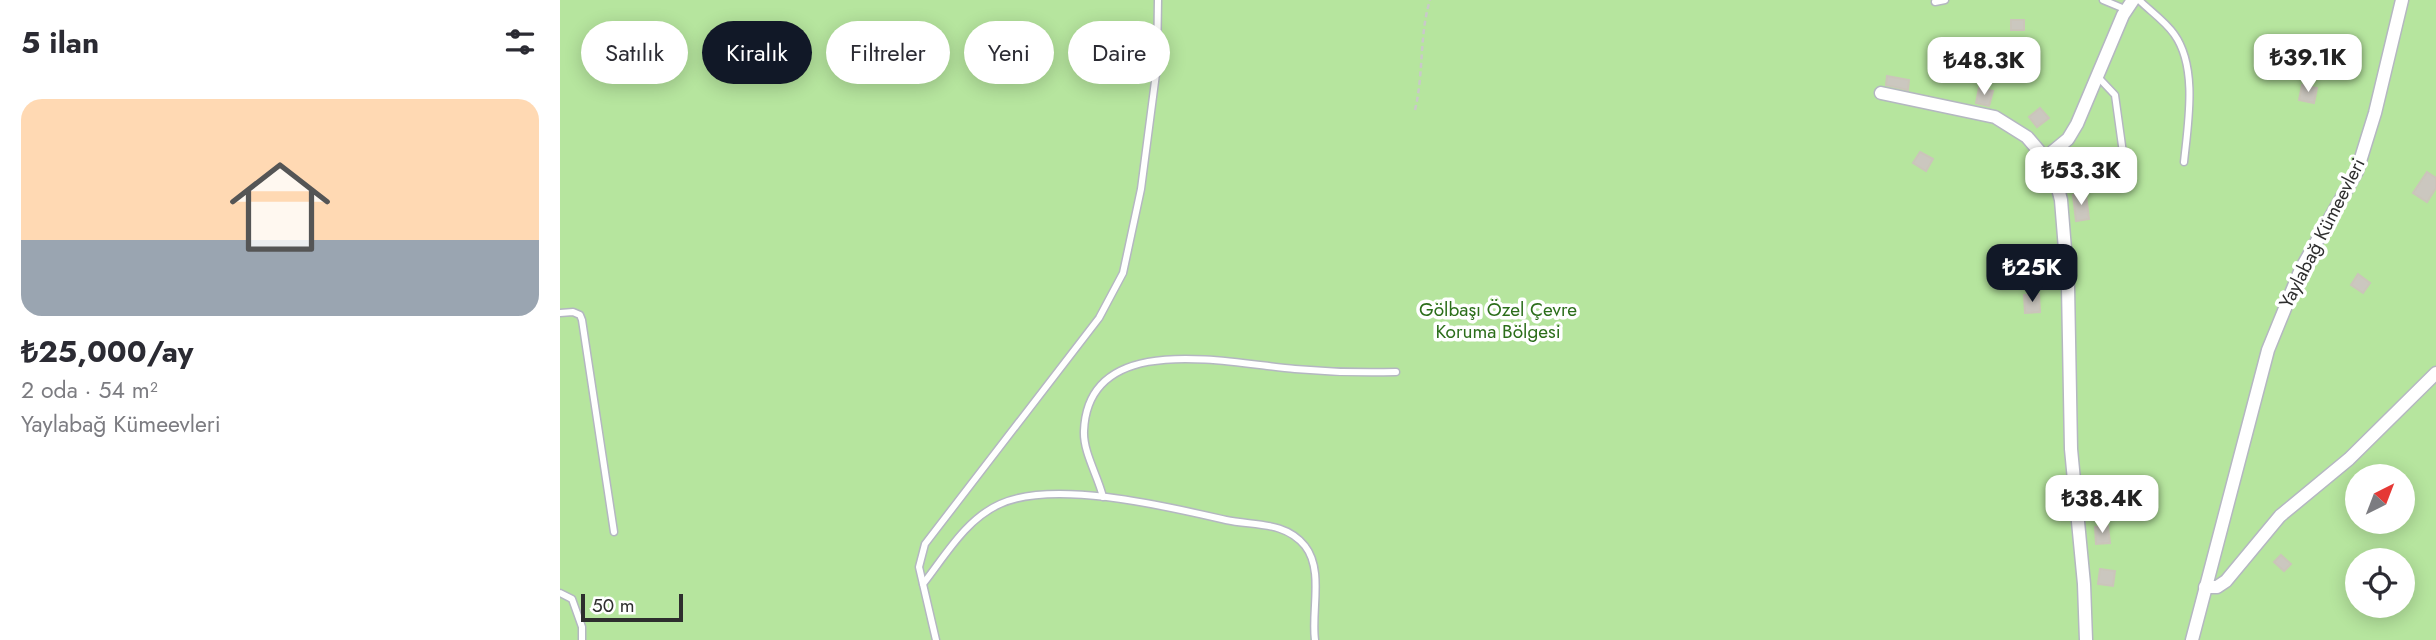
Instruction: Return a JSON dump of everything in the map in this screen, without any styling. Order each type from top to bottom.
[{"type":"street","name":"Yaylabağ Kümeevleri","points":[[2192,640],[2268,350],[2301,269],[2357,172],[2375,113],[2402,0]]},
{"type":"street","points":[[2045,158],[2068,139],[2077,124],[2133,3]]},
{"type":"street","points":[[1881,93],[1995,117],[2027,137],[2045,158],[2059,188],[2069,314],[2071,449],[2084,584],[2086,640]]},
{"type":"street","points":[[2205,587],[2217,587],[2226,581],[2280,516],[2349,459],[2436,373]]},
{"type":"lane","points":[[936,640],[919,567],[925,544],[1099,318],[1123,273],[1140,189],[1157,65],[1158,0]]},
{"type":"lane","points":[[1935,2],[1945,0]]},
{"type":"lane","points":[[2103,0],[2133,3],[2169,27],[2184,53],[2188,123],[2184,162]]},
{"type":"lane","points":[[2098,77],[2115,95],[2123,153]]},
{"type":"lane","points":[[560,313],[573,312],[580,315],[582,320],[614,532]]},
{"type":"lane","points":[[1103,497],[1084,433],[1090,404],[1100,387],[1114,373],[1149,362],[1185,358],[1297,370],[1396,372]]},
{"type":"lane","points":[[923,584],[969,527],[999,504],[1030,495],[1103,497],[1164,504],[1229,520],[1273,526],[1293,535],[1309,552],[1315,571],[1315,640]]},
{"type":"lane","points":[[560,593],[572,598],[582,626],[582,640]]},
{"type":"path","points":[[1415,110],[1422,72],[1423,26],[1430,0]]},
{"type":"green space","name":"Gölbaşı Özel Çevre Koruma Bölgesi","points":[[560,0],[2436,0],[2436,640],[560,640]]},
{"type":"building","points":[[2011,20],[2024,20],[2024,30],[2011,30]]},
{"type":"building","points":[[1887,76],[1909,80],[1908,90],[1886,85]]},
{"type":"building","points":[[2302,85],[2317,88],[2314,103],[2299,100]]},
{"type":"building","points":[[1979,88],[1993,91],[1989,106],[1976,103]]},
{"type":"building","points":[[2040,108],[2049,118],[2037,127],[2029,117]]},
{"type":"building","points":[[2086,149],[2088,160],[2077,162],[2075,151]]},
{"type":"building","points":[[1920,152],[1933,159],[1926,171],[1913,163]]},
{"type":"building","points":[[2427,172],[2436,178],[2436,188],[2427,202],[2413,193]]},
{"type":"building","points":[[2086,194],[2089,219],[2076,221],[2073,195]]},
{"type":"building","points":[[2358,274],[2370,283],[2363,293],[2351,285]]},
{"type":"building","points":[[2039,294],[2040,312],[2025,313],[2024,295]]},
{"type":"building","points":[[2103,505],[2103,516],[2092,517],[2091,506]]},
{"type":"building","points":[[2108,526],[2110,543],[2096,544],[2095,527]]},
{"type":"building","points":[[2281,555],[2291,564],[2284,571],[2274,562]]},
{"type":"building","points":[[2100,569],[2115,571],[2113,586],[2098,584]]}]
